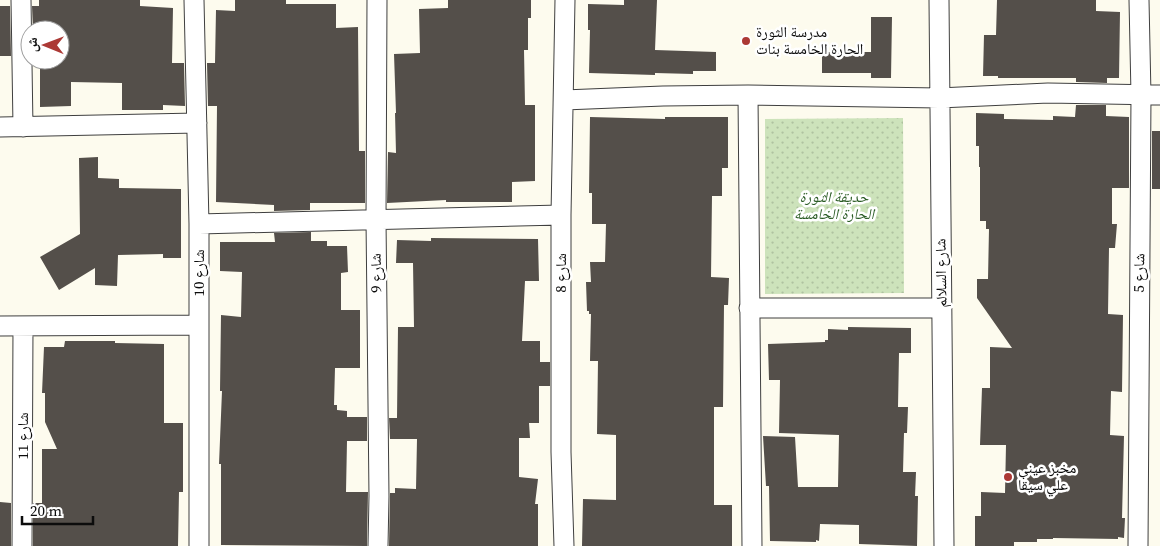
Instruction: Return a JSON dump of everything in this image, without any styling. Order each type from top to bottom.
[{"type":"street","points":[[21,0],[23,127]]},
{"type":"street","name":"شارع 10","points":[[194,0],[199,224],[199,546]]},
{"type":"street","name":"شارع 9","points":[[377,0],[378,546]]},
{"type":"street","name":"شارع 8","points":[[564,546],[561,452],[561,215],[565,0]]},
{"type":"street","name":"شارع السلالم","points":[[939,0],[944,546]]},
{"type":"street","name":"شارع 5","points":[[1138,546],[1141,95],[1139,0]]},
{"type":"street","points":[[564,100],[748,95],[939,98],[1048,93],[1160,95]]},
{"type":"street","points":[[748,95],[752,546]]},
{"type":"street","points":[[0,127],[196,123]]},
{"type":"street","points":[[199,224],[561,215]]},
{"type":"street","points":[[750,308],[942,308]]},
{"type":"street","points":[[0,326],[198,325]]},
{"type":"street","name":"شارع 11","points":[[22,546],[23,326]]},
{"type":"green space","name":"حديقة الثورة الحارة الخامسة","points":[[903,118],[904,293],[765,294],[765,119]]},
{"type":"building","points":[[39,0],[140,0],[140,6],[173,8],[172,63],[184,63],[185,106],[163,105],[163,110],[122,110],[122,83],[71,82],[71,106],[40,107],[40,70],[70,70],[70,20],[33,20],[32,6],[39,6]]},
{"type":"building","points":[[235,0],[286,0],[286,4],[336,4],[336,28],[358,27],[359,151],[365,151],[365,203],[310,203],[310,210],[274,211],[274,205],[216,202],[217,106],[208,106],[207,63],[215,63],[216,10],[235,11]]},
{"type":"building","points":[[448,0],[531,0],[531,18],[528,18],[528,50],[524,50],[525,105],[535,105],[535,181],[512,182],[512,202],[446,202],[446,200],[387,203],[388,152],[396,153],[394,54],[420,53],[419,9],[448,8]]},
{"type":"building","points":[[624,0],[657,0],[655,50],[716,52],[716,71],[693,71],[693,74],[655,73],[655,75],[589,73],[590,30],[588,30],[588,4],[624,5]]},
{"type":"building","points":[[997,0],[1096,0],[1096,11],[1120,12],[1119,78],[1107,78],[1107,83],[1076,82],[1076,78],[998,78],[998,76],[983,76],[984,35],[996,35]]},
{"type":"building","points":[[0,6],[10,6],[11,56],[0,56]]},
{"type":"building","points":[[871,17],[892,17],[891,78],[871,78],[871,73],[822,73],[822,52],[871,52]]},
{"type":"building","points":[[1076,105],[1106,105],[1106,116],[1129,117],[1129,188],[1112,188],[1112,224],[1117,224],[1115,248],[1109,248],[1108,314],[1123,315],[1122,392],[1111,391],[1110,435],[1124,436],[1122,518],[1125,518],[1124,538],[1053,538],[1037,539],[1037,542],[1014,542],[1014,546],[975,546],[975,516],[981,516],[981,492],[1005,493],[1006,445],[980,445],[982,388],[990,388],[990,347],[1012,348],[977,298],[977,279],[988,279],[989,229],[986,229],[986,221],[980,221],[980,167],[979,146],[976,146],[976,113],[1004,114],[1004,119],[1053,120],[1053,116],[1075,117]]},
{"type":"building","points":[[590,117],[665,119],[665,117],[728,117],[728,168],[722,168],[722,196],[712,196],[711,277],[729,278],[728,305],[724,305],[723,407],[714,407],[714,505],[732,505],[732,546],[582,546],[583,499],[616,500],[616,435],[597,434],[598,361],[590,361],[591,314],[587,311],[586,282],[591,282],[590,262],[605,262],[606,224],[592,224],[592,193],[589,193]]},
{"type":"building","points":[[1152,131],[1160,131],[1160,189],[1152,189]]},
{"type":"building","points":[[98,157],[98,178],[119,179],[119,188],[181,189],[181,258],[163,258],[163,254],[118,255],[117,286],[95,285],[95,268],[59,290],[40,257],[80,234],[79,158]]},
{"type":"building","points":[[311,232],[311,241],[327,241],[327,246],[347,246],[348,272],[341,273],[341,310],[360,310],[360,368],[335,368],[334,405],[337,405],[337,410],[347,411],[347,417],[367,417],[367,441],[347,441],[346,492],[368,492],[367,546],[221,545],[221,464],[219,464],[222,391],[220,391],[221,315],[241,317],[242,272],[220,271],[220,242],[275,242],[274,233]]},
{"type":"building","points":[[431,238],[538,239],[539,281],[525,281],[522,341],[540,341],[540,362],[550,362],[550,386],[539,386],[539,423],[529,423],[530,438],[519,438],[519,477],[538,479],[535,504],[538,504],[538,546],[389,546],[390,493],[395,493],[395,488],[416,489],[417,439],[390,439],[389,418],[397,418],[398,327],[414,327],[413,263],[396,263],[397,240],[431,241]]},
{"type":"building","points":[[848,327],[911,328],[911,353],[899,353],[898,407],[908,407],[907,433],[904,433],[903,472],[916,472],[915,496],[918,496],[917,546],[859,544],[859,525],[820,524],[819,541],[816,540],[816,542],[770,541],[769,486],[766,486],[763,436],[795,437],[798,487],[838,487],[839,435],[779,433],[780,380],[769,380],[768,344],[825,342],[825,340],[828,340],[828,329],[848,330]]},
{"type":"building","points":[[65,341],[115,341],[115,343],[164,344],[164,423],[183,423],[183,492],[179,492],[178,546],[33,546],[33,503],[42,503],[42,449],[57,449],[45,422],[45,393],[42,393],[44,347],[64,347]]},
{"type":"building","points":[[0,502],[11,503],[11,546],[0,546]]},
{"type":"place","name":"مدرسة الثورة الحارة الخامسة بنات","points":[[746,41]]},
{"type":"place","name":"مخبز عيني علي سيقا","points":[[1008,477]]}]
